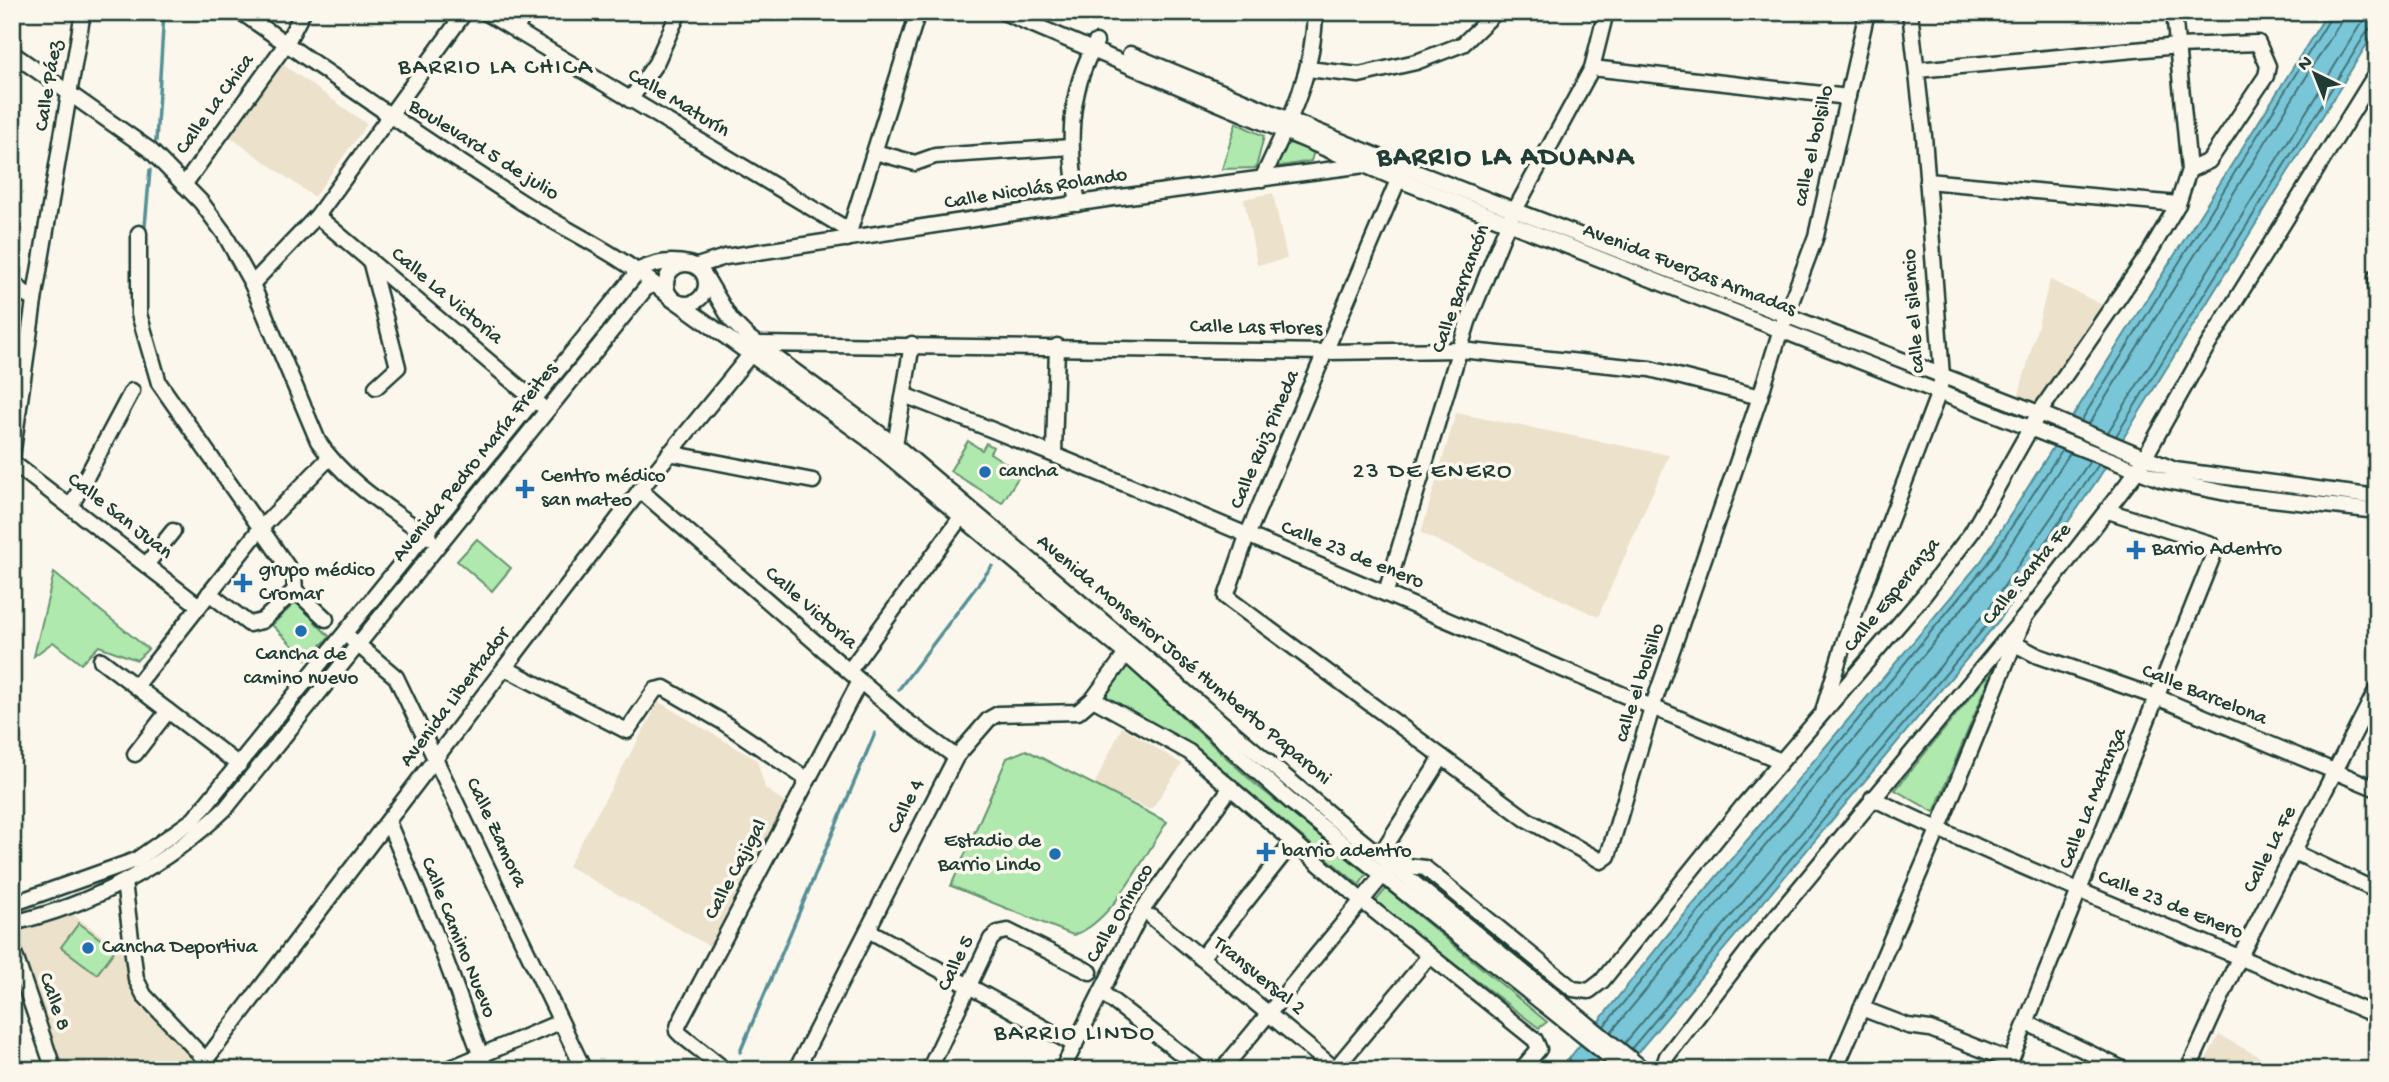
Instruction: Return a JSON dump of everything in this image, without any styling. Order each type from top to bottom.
[{"type":"street","name":"Calle Páez","points":[[12,459],[34,301],[83,12]]},
{"type":"street","name":"Boulevard 5 de julio","points":[[241,12],[390,118],[527,205],[639,270],[653,285]]},
{"type":"street","points":[[252,284],[317,216],[465,12]]},
{"type":"street","name":"Calle Maturín","points":[[485,12],[848,236]]},
{"type":"street","points":[[516,31],[524,12]]},
{"type":"street","points":[[630,100],[656,63],[679,12]]},
{"type":"street","points":[[848,236],[918,12]]},
{"type":"street","name":"Avenida Fuerzas Armadas","points":[[1003,12],[1095,45],[1289,125],[1382,157],[1400,172]]},
{"type":"street","name":"Avenida Fuerzas Armadas","points":[[1028,12],[1095,45]]},
{"type":"street","points":[[1262,179],[1289,125],[1308,69],[1314,12]]},
{"type":"street","points":[[1308,69],[1359,75],[1416,62],[1463,44],[1496,12]]},
{"type":"street","name":"Calle Barrancón","points":[[1386,592],[1468,322],[1512,217],[1592,68],[1606,12]]},
{"type":"street","name":"calle el bolsillo","points":[[1247,536],[1226,597],[1526,820],[1601,861],[1608,856],[1652,708],[1760,397],[1783,322],[1816,236],[1867,12]]},
{"type":"street","name":"calle el silencio","points":[[1823,713],[1846,636],[1939,392],[1942,376],[1927,181],[1910,12]]},
{"type":"street","points":[[1927,181],[2178,204],[2189,170],[2174,12]]},
{"type":"street","name":"Calle La Chica","points":[[184,185],[286,44],[298,14]]},
{"type":"street","points":[[1917,70],[2252,41],[2261,48],[2268,66],[2266,76],[2209,160],[2189,170]]},
{"type":"street","points":[[1078,204],[1070,132],[1076,100],[1095,45]]},
{"type":"street","points":[[12,53],[150,150],[184,185],[223,233],[252,284],[318,441],[329,458],[354,483],[437,543]]},
{"type":"street","points":[[1592,68],[1848,97]]},
{"type":"street","name":"Calle Santa Fe","points":[[1667,1070],[1664,1065],[1667,1056],[1754,943],[2026,615],[2108,511],[2377,72]]},
{"type":"street","name":"Avenida Fuerzas Armadas","points":[[1289,125],[1366,165],[1400,172],[1783,322],[1942,376],[2042,414],[2189,487],[2377,511]]},
{"type":"street","points":[[875,152],[915,163],[936,156],[1071,147]]},
{"type":"street","name":"Calle Nicolás Rolando","points":[[697,269],[724,257],[848,236],[1366,165],[1382,157]]},
{"type":"street","name":"Calle Ruiz Pineda","points":[[1247,536],[1327,352],[1400,172]]},
{"type":"street","name":"Calle Esperanza","points":[[1385,864],[1425,868],[1573,989],[1589,990],[1602,981],[1781,761],[1924,595],[1972,532],[2042,414],[2148,255],[2178,204]]},
{"type":"street","name":"Calle La Victoria","points":[[317,216],[545,410]]},
{"type":"street","points":[[139,233],[139,314],[159,383],[294,576],[295,590],[326,620]]},
{"type":"street","points":[[370,260],[398,367],[376,387]]},
{"type":"street","points":[[639,270],[655,263],[673,261],[697,269],[706,289],[699,300],[676,301],[667,289],[668,275],[677,266],[697,269]]},
{"type":"street","name":"Avenida Monseñor José Humberto Paparoni","points":[[697,269],[731,320],[755,349],[867,438],[1126,654],[1272,786],[1385,864]]},
{"type":"street","name":"Avenida Pedro María Freites","points":[[12,904],[136,860],[194,819],[639,270]]},
{"type":"street","points":[[2376,277],[2377,295]]},
{"type":"street","points":[[12,282],[34,301]]},
{"type":"street","name":"Avenida Pedro María Freites","points":[[12,923],[69,906],[141,874],[199,834],[226,808],[545,410],[646,288],[653,285]]},
{"type":"street","name":"Avenida Monseñor José Humberto Paparoni","points":[[653,285],[755,349],[895,444],[1385,864],[1636,1068]]},
{"type":"street","name":"Avenida Fuerzas Armadas","points":[[1783,322],[1939,392],[2137,463],[2201,475],[2377,497]]},
{"type":"street","points":[[895,444],[912,344]]},
{"type":"street","name":"Calle Las Flores","points":[[755,349],[912,344],[1327,352],[1460,350],[1650,369],[1760,397]]},
{"type":"street","points":[[1054,454],[1057,346]]},
{"type":"street","name":"Avenida Libertador","points":[[206,1066],[640,490],[755,349]]},
{"type":"street","points":[[71,506],[132,391]]},
{"type":"street","name":"Calle 23 de enero","points":[[904,396],[1054,454],[1386,592],[1781,761]]},
{"type":"street","points":[[669,453],[813,481]]},
{"type":"street","points":[[137,685],[260,530],[329,458]]},
{"type":"street","name":"Calle San Juan","points":[[12,459],[199,606]]},
{"type":"street","name":"Calle Victoria","points":[[640,490],[905,720],[956,757]]},
{"type":"street","name":"Calle La Matanza","points":[[2009,1065],[2215,551],[2211,544],[2108,511]]},
{"type":"street","name":"Calle Cajigal","points":[[719,1065],[677,1031],[678,1024],[808,780],[855,676],[961,517]]},
{"type":"street","points":[[146,565],[173,531]]},
{"type":"street","points":[[209,593],[249,624],[262,621],[295,590]]},
{"type":"street","points":[[1835,1070],[2026,615]]},
{"type":"street","name":"Calle Zamora","points":[[343,633],[396,677],[584,1070]]},
{"type":"street","name":"Calle Barcelona","points":[[2015,645],[2038,656],[2158,698],[2377,789]]},
{"type":"street","points":[[1126,654],[1093,699],[1189,752],[1361,900],[1535,1040],[1539,1049],[1521,1070]]},
{"type":"street","points":[[101,660],[239,765]]},
{"type":"street","points":[[505,668],[627,731],[655,690],[664,688],[721,721],[808,780]]},
{"type":"street","name":"Calle La Fe","points":[[2188,1070],[2240,956],[2377,689]]},
{"type":"street","name":"Calle 4","points":[[796,1070],[956,757],[989,719],[998,714],[1077,712],[1093,699]]},
{"type":"street","points":[[135,754],[168,711]]},
{"type":"street","points":[[1222,1070],[1361,900],[1385,864],[1442,757]]},
{"type":"street","name":"Calle Orinoco","points":[[1062,1070],[1143,909],[1231,787]]},
{"type":"street","name":"Calle 23 de Enero","points":[[1872,798],[2078,892],[2240,956],[2377,1016]]},
{"type":"street","name":"Calle Camino Nuevo","points":[[388,822],[439,942],[484,1063]]},
{"type":"street","points":[[1201,958],[1293,842]]},
{"type":"street","points":[[2294,852],[2377,891]]},
{"type":"street","points":[[124,881],[136,979],[144,995],[206,1066]]},
{"type":"street","name":"Transversal 2","points":[[1152,917],[1336,1069]]},
{"type":"street","points":[[868,930],[1075,1045]]},
{"type":"street","name":"Calle 5","points":[[929,1070],[991,939],[998,933],[1008,931],[1090,972]]},
{"type":"street","name":"Calle 8","points":[[12,947],[54,1070]]},
{"type":"street","points":[[1336,1069],[1429,956]]},
{"type":"street","points":[[1101,992],[1202,1070]]},
{"type":"street","points":[[1861,1008],[1908,1026],[1930,1029],[2009,1065]]},
{"type":"street","points":[[446,1070],[484,1063],[561,1022]]},
{"type":"street","points":[[2026,1023],[2125,1070]]},
{"type":"shaded area","points":[[278,61],[367,124],[314,197],[226,134]]},
{"type":"shaded area","points":[[1273,193],[1287,259],[1257,265],[1244,199]]},
{"type":"shaded area","points":[[2050,280],[2103,305],[2038,406],[2018,398]]},
{"type":"shaded area","points":[[1456,413],[1669,455],[1598,617],[1421,533]]},
{"type":"shaded area","points":[[659,702],[757,760],[765,788],[785,803],[709,946],[568,866]]},
{"type":"shaded area","points":[[1122,727],[1182,764],[1151,810],[1094,785]]},
{"type":"shaded area","points":[[74,915],[124,952],[133,990],[192,1059],[183,1070],[63,1070],[13,929]]},
{"type":"shaded area","points":[[2219,1035],[2284,1070],[2200,1070]]},
{"type":"green space","points":[[1236,123],[1264,136],[1256,168],[1222,169]]},
{"type":"green space","points":[[1285,142],[1314,151],[1311,161],[1276,167]]},
{"type":"green space","name":"cancha","points":[[968,441],[982,450],[986,443],[993,447],[990,453],[1021,473],[1002,503],[950,471]]},
{"type":"green space","points":[[477,539],[511,568],[492,591],[457,561]]},
{"type":"green space","points":[[54,573],[148,649],[137,660],[99,646],[81,664],[53,642],[34,656]]},
{"type":"green space","name":"Cancha de camino nuevo","points":[[299,599],[319,619],[315,622],[330,637],[306,659],[272,625]]},
{"type":"green space","points":[[1127,666],[1255,784],[1367,874],[1359,885],[1197,748],[1106,696]]},
{"type":"green space","points":[[1994,668],[1934,812],[1895,790]]},
{"type":"green space","name":"Estadio de Barrio Lindo","points":[[1026,750],[1167,822],[1114,903],[1087,928],[1073,935],[951,886],[1007,758]]},
{"type":"green space","points":[[1386,889],[1547,1022],[1539,1028],[1374,903]]},
{"type":"green space","name":"Cancha Deportiva","points":[[79,923],[115,950],[97,974],[61,947]]},
{"type":"water","points":[[2328,12],[2377,12],[2377,28],[2098,479],[2001,618],[1623,1070],[1560,1070],[1665,938],[1982,560]]},
{"type":"waterway","points":[[156,141],[164,12]]},
{"type":"waterway","points":[[145,226],[150,170]]},
{"type":"waterway","points":[[899,689],[992,566]]},
{"type":"waterway","points":[[740,1052],[875,733]]},
{"type":"place","name":"cancha","points":[[985,472]]},
{"type":"place","name":"Centro médico san mateo","points":[[525,489]]},
{"type":"place","name":"Barrio Adentro","points":[[2136,550]]},
{"type":"place","name":"grupo médico Cromar","points":[[243,583]]},
{"type":"place","name":"Cancha de camino nuevo","points":[[301,631]]},
{"type":"place","name":"barrio adentro","points":[[1266,852]]},
{"type":"place","name":"Estadio de Barrio Lindo","points":[[1055,854]]},
{"type":"place","name":"Cancha Deportiva","points":[[88,948]]},
{"type":"district","name":"BARRIO LA CHICA","points":[[496,68]]},
{"type":"district","name":"BARRIO LA ADUANA","points":[[1506,158]]},
{"type":"district","name":"23 DE ENERO","points":[[1433,472]]},
{"type":"district","name":"BARRIO LINDO","points":[[1075,1034]]}]
